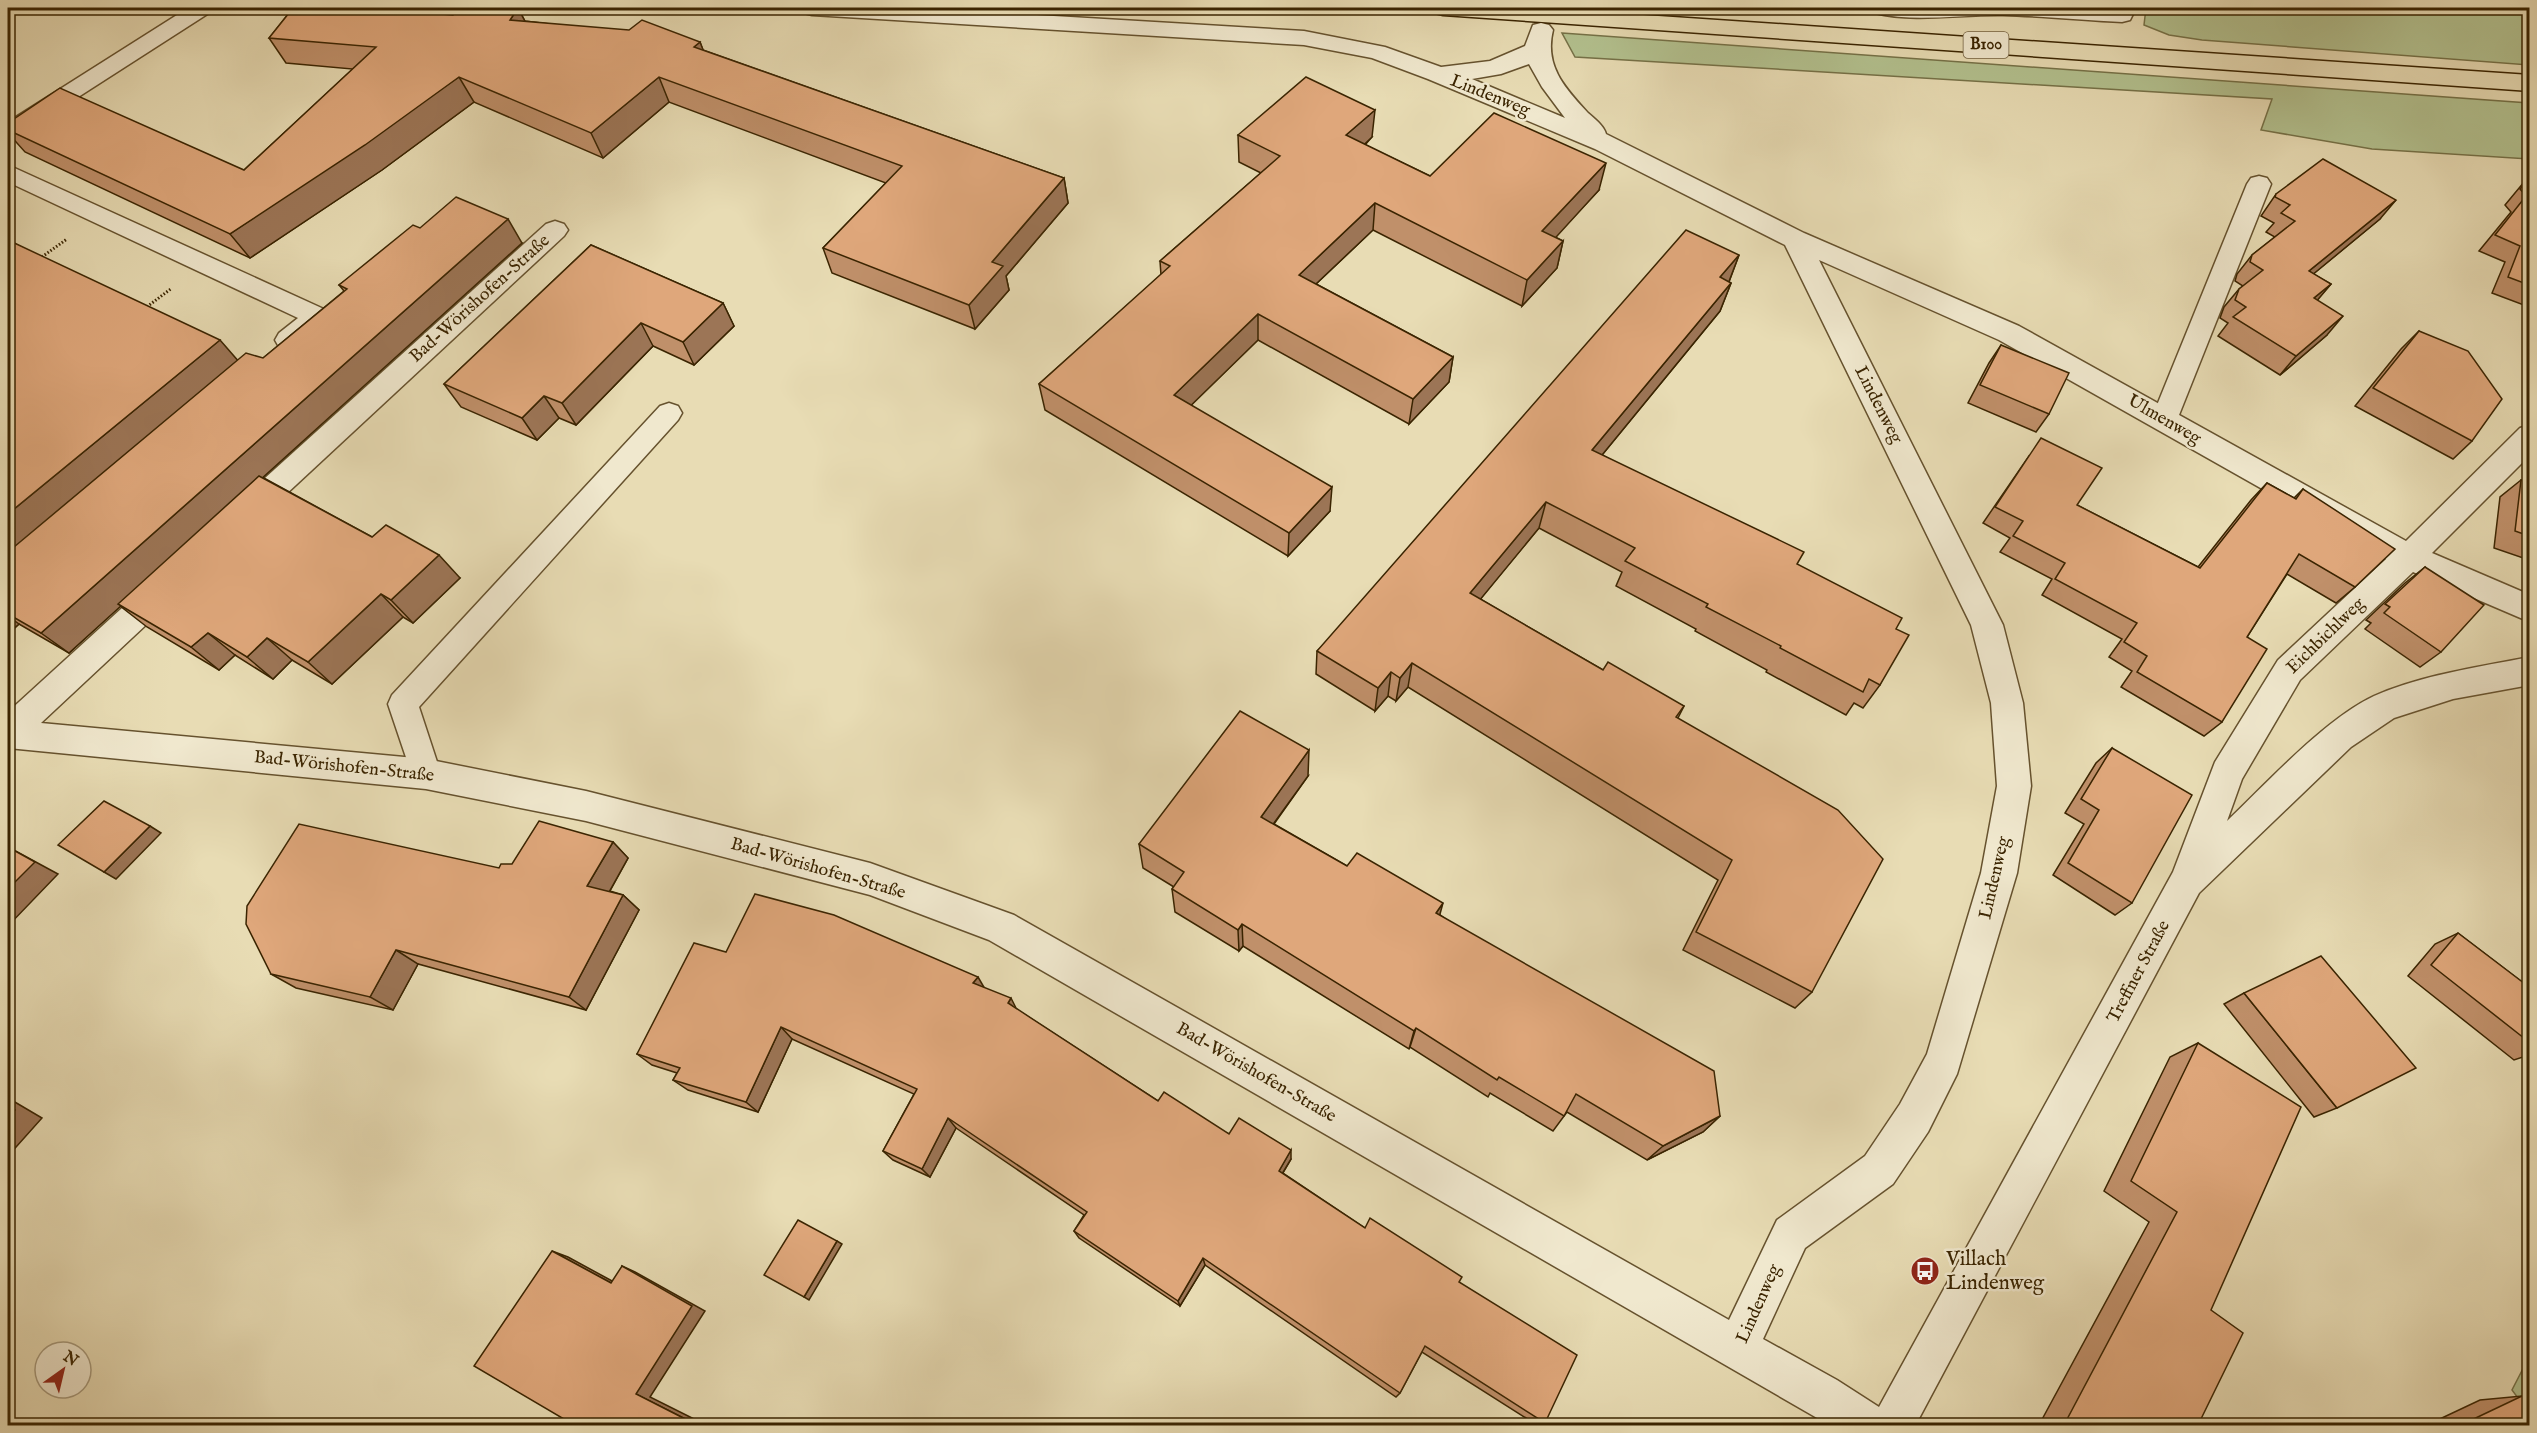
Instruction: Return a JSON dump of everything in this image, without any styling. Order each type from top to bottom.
[{"type":"main road","name":"B100","points":[[1443,8],[2529,83]]},
{"type":"street","name":"Lindenweg","points":[[812,8],[1304,38],[1377,52],[1437,74],[1604,143],[1795,239],[1988,625],[2007,703],[2014,786],[1999,873],[1944,1062],[1914,1118],[1880,1170],[1791,1234],[1737,1348],[1822,1395],[1870,1425]]},
{"type":"street","points":[[1883,8],[1909,10],[2002,8],[2122,15],[2124,8]]},
{"type":"street","points":[[1437,74],[1485,72],[1512,63],[1539,40],[1547,76],[1572,112],[1604,143]]},
{"type":"street","name":"Bad-Wörishofen-Straße","points":[[228,530],[555,230]]},
{"type":"street","name":"Ulmenweg","points":[[1795,239],[2009,333],[2344,523],[2409,557],[2529,609]]},
{"type":"street","name":"Eichbichlweg","points":[[2187,881],[2227,773],[2289,670],[2409,557],[2529,436]]},
{"type":"street","name":"Bad-Wörishofen-Straße","points":[[8,733],[184,570]]},
{"type":"street","name":"Treffner Straße","points":[[1892,1425],[2187,881],[2339,737],[2384,707],[2453,685],[2529,671]]},
{"type":"street","name":"Bad-Wörishofen-Straße","points":[[8,733],[426,774],[586,806],[870,879],[1001,927],[1737,1348]]},
{"type":"lane","points":[[8,132],[202,8]]},
{"type":"lane","points":[[8,173],[317,316],[271,354]]},
{"type":"lane","points":[[2164,420],[2259,184]]},
{"type":"lane","points":[[426,774],[404,704],[669,413]]},
{"type":"path","points":[[35,262],[99,215]]},
{"type":"path","points":[[141,311],[203,264]]},
{"type":"green space","points":[[2146,8],[2529,8],[2529,65],[2202,40],[2169,35],[2144,25]]},
{"type":"green space","points":[[1562,33],[2529,103],[2529,159],[2372,149],[2261,130],[2272,99],[1575,57]]},
{"type":"green space","points":[[2529,1357],[2529,1413],[2512,1390]]},
{"type":"building","points":[[293,8],[365,8],[453,15],[458,8],[518,8],[510,20],[629,30],[642,20],[700,42],[694,47],[1064,178],[992,262],[1003,266],[969,305],[823,248],[902,166],[659,77],[591,133],[459,77],[365,145],[230,234],[8,130],[8,123],[60,88],[244,170],[376,47],[269,38]]},
{"type":"building","points":[[1306,77],[1375,110],[1346,135],[1430,176],[1494,113],[1606,163],[1542,231],[1563,241],[1527,280],[1375,203],[1299,275],[1453,357],[1413,399],[1258,314],[1174,395],[1332,487],[1289,533],[1039,384],[1170,266],[1160,261],[1280,156],[1238,135]]},
{"type":"building","points":[[2323,159],[2396,200],[2309,271],[2331,284],[2314,298],[2343,316],[2296,356],[2233,317],[2246,307],[2235,300],[2239,289],[2263,270],[2250,262],[2252,255],[2295,221],[2281,213],[2290,205],[2275,197],[2276,194]]},
{"type":"building","points":[[2529,178],[2529,285],[2508,277],[2520,246],[2495,235],[2526,196],[2520,189]]},
{"type":"building","points":[[456,197],[508,219],[41,633],[8,614],[8,552],[246,353],[263,358],[347,289],[339,285],[413,225],[420,228]]},
{"type":"building","points":[[1686,230],[1739,255],[1720,277],[1731,283],[1592,450],[1804,552],[1797,564],[1902,618],[1896,629],[1909,635],[1880,685],[1869,679],[1863,692],[1780,648],[1781,646],[1706,607],[1708,604],[1625,561],[1635,548],[1546,502],[1470,593],[1603,670],[1608,662],[1684,706],[1676,717],[1838,810],[1883,859],[1812,992],[1696,932],[1732,860],[1412,663],[1400,678],[1391,672],[1378,688],[1317,651]]},
{"type":"building","points":[[8,240],[220,340],[8,514]]},
{"type":"building","points":[[591,245],[723,303],[683,342],[641,323],[562,403],[544,396],[522,418],[444,384]]},
{"type":"building","points":[[2419,331],[2468,351],[2502,399],[2472,441],[2373,388]]},
{"type":"building","points":[[2001,345],[2069,373],[2049,414],[1980,385]]},
{"type":"building","points":[[2041,438],[2102,468],[2077,505],[2200,568],[2267,483],[2296,499],[2303,489],[2395,549],[2355,587],[2299,554],[2247,637],[2267,649],[2222,722],[2137,672],[2147,656],[2124,642],[2137,623],[2055,579],[2065,563],[2013,536],[2023,521],[1995,507]]},
{"type":"building","points":[[259,476],[372,537],[386,525],[439,555],[391,600],[381,594],[308,662],[267,638],[247,657],[208,633],[191,647],[118,604]]},
{"type":"building","points":[[2521,480],[2529,483],[2529,536],[2515,531]]},
{"type":"building","points":[[2425,567],[2484,605],[2441,652],[2384,613],[2390,607],[2385,604]]},
{"type":"building","points":[[1240,711],[1309,750],[1261,817],[1347,866],[1357,853],[1443,903],[1436,913],[1714,1071],[1720,1116],[1663,1146],[1576,1094],[1564,1116],[1499,1077],[1497,1080],[1416,1028],[1414,1031],[1242,924],[1238,930],[1172,889],[1184,872],[1139,844]]},
{"type":"building","points":[[2112,748],[2192,795],[2132,903],[2068,863],[2099,810],[2081,799]]},
{"type":"building","points":[[104,801],[150,826],[104,872],[58,845]]},
{"type":"building","points":[[539,821],[613,842],[587,886],[623,895],[569,997],[396,950],[370,997],[271,974],[246,924],[247,906],[299,824],[499,868],[501,864],[512,864]]},
{"type":"building","points":[[8,847],[35,862],[8,889]]},
{"type":"building","points":[[755,894],[834,915],[978,977],[973,983],[1011,998],[1008,1003],[1158,1101],[1164,1092],[1229,1134],[1239,1118],[1291,1150],[1279,1171],[1365,1228],[1370,1218],[1462,1277],[1459,1282],[1577,1355],[1545,1423],[1425,1346],[1400,1393],[1203,1258],[1178,1301],[1074,1231],[1087,1212],[948,1118],[922,1169],[883,1151],[917,1089],[781,1027],[746,1102],[673,1080],[680,1068],[637,1054],[694,943],[726,952]]},
{"type":"building","points":[[2458,933],[2529,987],[2529,1042],[2431,965]]},
{"type":"building","points":[[2321,956],[2416,1068],[2337,1108],[2244,993]]},
{"type":"building","points":[[2198,1043],[2301,1107],[2211,1310],[2243,1333],[2198,1425],[2064,1425],[2177,1212],[2131,1181]]},
{"type":"building","points":[[8,1105],[15,1110],[8,1118]]},
{"type":"building","points":[[798,1220],[837,1241],[804,1297],[764,1275]]},
{"type":"building","points":[[552,1251],[611,1283],[622,1266],[692,1306],[636,1394],[697,1425],[574,1425],[474,1366]]},
{"type":"building","points":[[2522,1396],[2529,1406],[2529,1425],[2461,1425]]},
{"type":"place","name":"Villach Lindenweg","points":[[1925,1271]]}]
